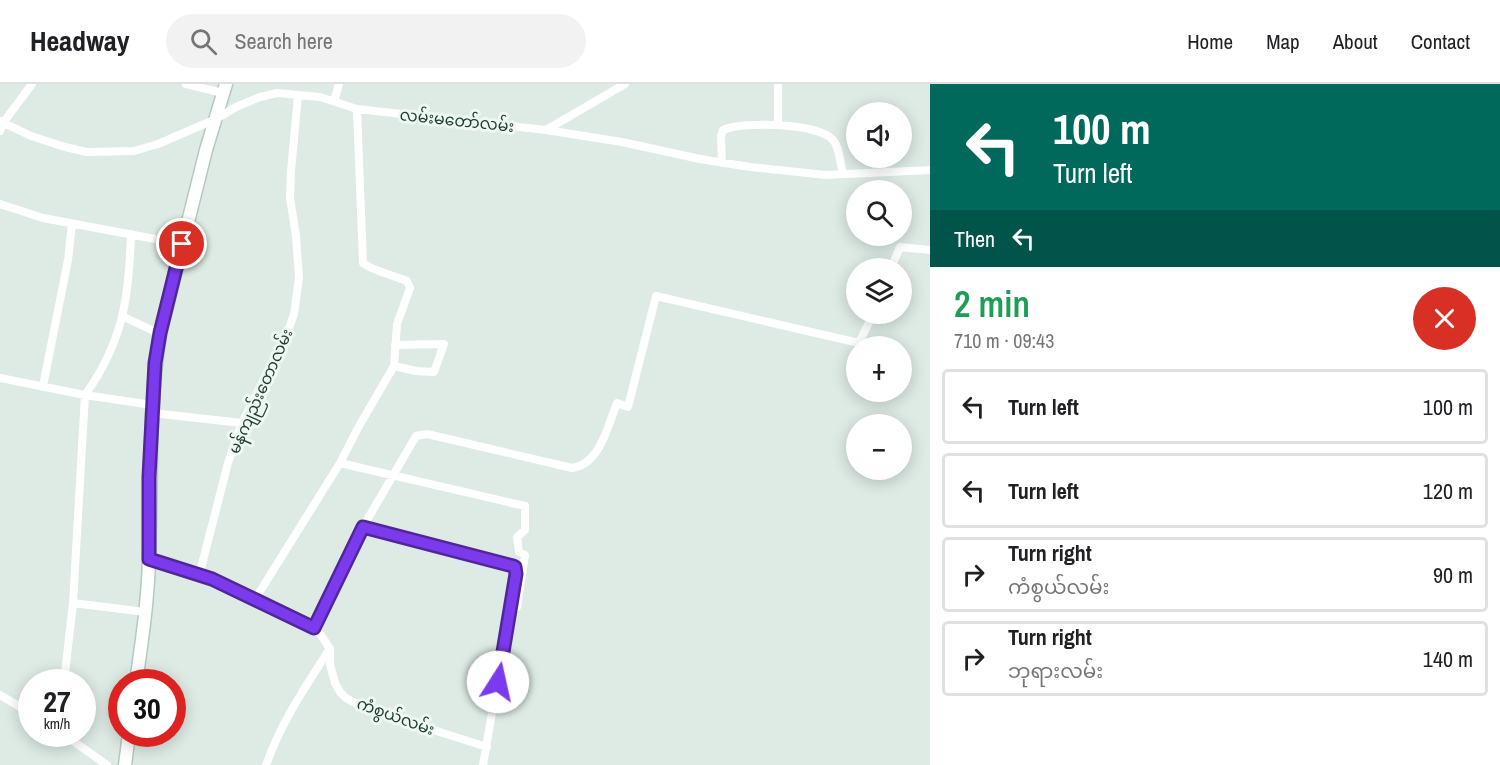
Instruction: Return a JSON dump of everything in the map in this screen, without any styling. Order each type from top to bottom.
[{"type":"street","points":[[1,125],[32,84]]},
{"type":"street","points":[[138,669],[149,559],[149,477],[155,363],[182,244],[224,89],[186,84]]},
{"type":"street","points":[[334,102],[339,84]]},
{"type":"street","points":[[546,130],[626,84]]},
{"type":"street","points":[[778,84],[778,124]]},
{"type":"street","name":"လမ်းမတော်လမ်း","points":[[1,125],[65,147],[87,152],[134,151],[216,119],[260,97],[277,93],[320,97],[357,109],[546,130],[622,142],[722,163],[826,175],[930,170]]},
{"type":"street","name":"မန်ကျည်းတောလမ်း","points":[[199,576],[228,463],[242,423],[288,331],[297,296],[296,236],[290,198],[298,96]]},
{"type":"street","points":[[254,601],[340,463],[394,366],[398,324],[410,288],[407,281],[367,267],[363,263],[357,109]]},
{"type":"street","points":[[722,163],[721,136],[723,130],[731,127],[778,124],[833,139],[837,146],[843,174]]},
{"type":"street","points":[[0,204],[43,218],[182,244]]},
{"type":"street","points":[[43,386],[68,260],[72,224]]},
{"type":"street","points":[[65,669],[73,603],[85,395],[99,375],[123,316],[128,294],[131,234]]},
{"type":"street","points":[[895,258],[900,247],[930,250]]},
{"type":"street","points":[[314,628],[363,527],[411,441],[416,436],[422,434],[572,468],[581,467],[596,454],[617,403],[628,407],[656,296],[859,343],[868,324]]},
{"type":"street","points":[[123,316],[160,333]]},
{"type":"street","points":[[394,366],[434,372],[444,344],[395,345]]},
{"type":"street","points":[[0,378],[152,409],[242,423]]},
{"type":"street","points":[[340,463],[525,506],[525,530],[517,537],[519,552],[525,555],[517,607]]},
{"type":"street","points":[[363,527],[515,567],[516,574],[483,765]]},
{"type":"street","points":[[149,559],[212,579],[314,628],[330,649],[295,703],[276,739],[266,765]]},
{"type":"street","points":[[73,603],[145,612]]},
{"type":"street","name":"ကံစွယ်လမ်း","points":[[330,649],[332,675],[340,692],[346,698],[364,708],[487,747]]},
{"type":"street","points":[[0,695],[18,706]]},
{"type":"street","points":[[81,747],[104,764]]},
{"type":"street","points":[[125,765],[127,747]]},
{"type":"route","points":[[182,244],[155,363],[149,477],[149,559],[212,579],[314,628],[363,527],[513,566],[516,574],[498,682]]}]
